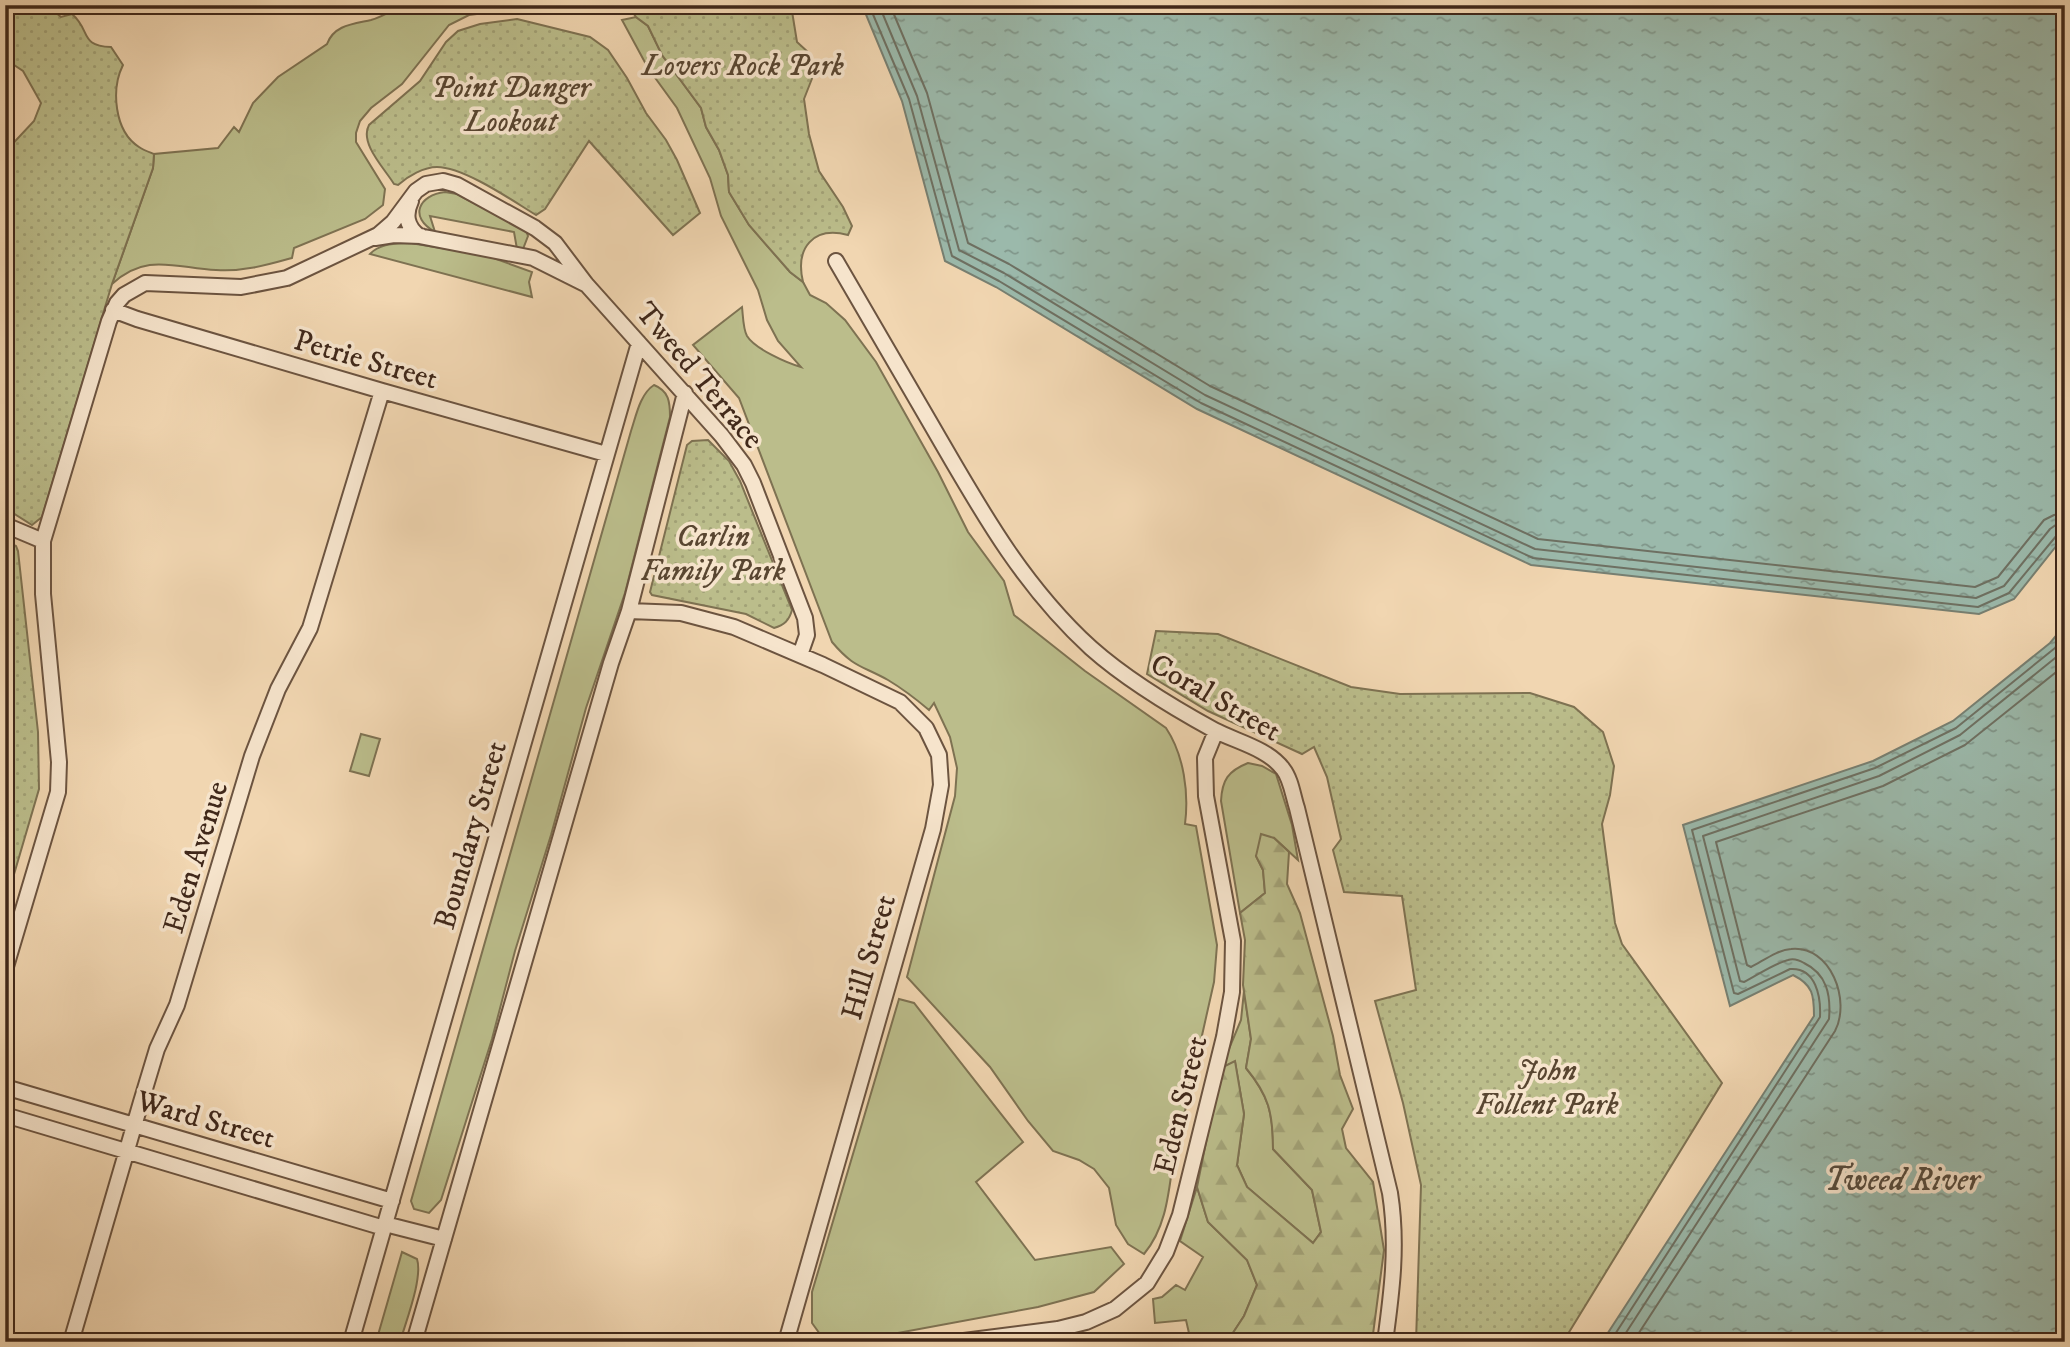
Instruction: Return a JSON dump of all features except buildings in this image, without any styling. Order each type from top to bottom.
[{"type":"street","name":"Tweed Terrace","points":[[113,310],[128,292],[145,283],[226,287],[265,284],[300,273],[373,238],[389,227],[426,184],[439,181],[452,183],[548,237],[569,258],[586,284],[735,452],[753,483],[805,618],[807,635],[800,655]]},
{"type":"street","points":[[412,198],[408,208],[408,220],[412,230],[421,236]]},
{"type":"street","name":"Tweed Terrace","points":[[373,238],[394,235],[421,236],[538,259],[586,284]]},
{"type":"street","points":[[538,259],[548,237]]},
{"type":"street","name":"Coral Street","points":[[836,261],[970,494],[1030,583],[1093,649],[1139,684],[1216,731],[1255,748],[1275,760],[1285,770],[1297,808],[1390,1193],[1395,1224],[1395,1265],[1385,1342]]},
{"type":"street","points":[[5,970],[58,792],[60,762],[43,594],[43,541],[113,310]]},
{"type":"street","name":"Petrie Street","points":[[113,310],[382,391],[606,454]]},
{"type":"street","name":"Boundary Street","points":[[351,1342],[639,343]]},
{"type":"street","name":"Eden Avenue","points":[[71,1342],[134,1126],[158,1049],[177,1005],[252,756],[278,689],[310,628],[382,391]]},
{"type":"street","points":[[415,1342],[611,663],[629,611],[685,393]]},
{"type":"street","points":[[5,525],[43,541]]},
{"type":"street","points":[[629,611],[681,613],[717,622],[800,655]]},
{"type":"street","name":"Hill Street","points":[[786,1342],[933,829],[941,785],[939,755],[926,728],[900,702],[800,655]]},
{"type":"street","name":"Eden Street","points":[[956,1342],[1058,1329],[1086,1322],[1115,1309],[1147,1283],[1166,1252],[1180,1215],[1221,1050],[1231,992],[1233,941],[1206,796],[1205,758],[1216,731]]},
{"type":"street","name":"Ward Street","points":[[5,1087],[392,1201]]},
{"type":"street","name":"Ward Street","points":[[5,1115],[385,1226],[444,1239]]},
{"type":"green space","points":[[5,5],[52,5],[49,7],[61,17],[72,14],[94,44],[111,47],[123,65],[116,97],[124,131],[141,148],[154,154],[153,168],[112,284],[42,517],[32,525],[5,508],[5,152],[34,121],[41,103],[23,71],[5,59]]},
{"type":"green space","points":[[403,5],[470,5],[477,14],[449,25],[402,84],[371,108],[360,121],[356,142],[385,189],[383,205],[365,219],[294,248],[292,258],[236,270],[149,265],[125,274],[112,284],[153,168],[154,154],[218,148],[234,127],[239,132],[253,103],[278,77],[327,44],[339,29],[379,17]]},
{"type":"green space","name":"Lovers Rock Park","points":[[628,5],[791,5],[797,42],[809,53],[813,76],[804,99],[809,134],[819,171],[852,226],[848,235],[825,234],[809,242],[802,259],[803,282],[790,272],[749,225],[729,192],[728,175],[719,150],[706,127],[701,108],[662,55],[648,26],[636,17]]},
{"type":"green space","points":[[636,17],[648,26],[662,55],[701,108],[706,127],[719,150],[728,175],[729,192],[749,225],[790,272],[803,282],[810,295],[826,303],[845,320],[876,362],[938,472],[968,532],[1004,581],[1014,615],[1085,671],[1166,728],[1177,750],[1185,787],[1185,824],[1196,826],[1217,945],[1214,982],[1172,1169],[1167,1203],[1161,1225],[1144,1254],[1128,1244],[1116,1225],[1109,1188],[1094,1169],[1079,1160],[1053,1151],[990,1067],[907,977],[955,796],[957,768],[950,737],[934,703],[929,710],[894,683],[852,661],[832,642],[739,398],[693,345],[742,307],[745,330],[751,341],[772,355],[801,367],[778,341],[767,320],[758,290],[721,216],[710,178],[677,108],[648,68],[622,20]]},
{"type":"green space","name":"Point Danger Lookout","points":[[517,19],[590,37],[608,50],[646,113],[666,140],[700,213],[673,235],[589,141],[545,209],[536,215],[488,186],[448,168],[427,169],[411,175],[398,185],[394,184],[370,148],[367,140],[369,125],[420,81],[446,42],[458,31],[480,24]]},
{"type":"green space","points":[[445,192],[457,194],[526,231],[528,236],[523,249],[517,249],[514,232],[430,216],[435,232],[422,220],[420,208],[429,197]]},
{"type":"green space","points":[[410,243],[485,255],[532,272],[529,282],[532,297],[370,254],[383,246]]},
{"type":"green space","points":[[654,385],[663,390],[668,398],[670,417],[625,593],[586,708],[492,1039],[441,1200],[429,1213],[414,1209],[411,1201],[631,431],[642,400]]},
{"type":"green space","name":"Carlin Family Park","points":[[708,440],[729,461],[740,481],[792,610],[788,620],[778,627],[774,628],[746,614],[652,595],[650,592],[687,445],[692,441]]},
{"type":"green space","points":[[5,541],[16,546],[18,551],[38,732],[39,789],[5,905]]},
{"type":"green space","name":"John Follent Park","points":[[1156,631],[1218,634],[1351,687],[1400,694],[1530,693],[1574,707],[1603,732],[1614,766],[1602,824],[1615,923],[1622,944],[1722,1083],[1563,1342],[1416,1342],[1421,1185],[1403,1103],[1375,1001],[1416,990],[1402,896],[1344,892],[1333,850],[1341,839],[1327,777],[1314,747],[1302,754],[1208,711],[1147,674]]},
{"type":"green space","points":[[361,734],[380,739],[369,776],[350,771]]},
{"type":"green space","points":[[1248,763],[1262,766],[1276,774],[1292,825],[1298,860],[1274,838],[1256,856],[1263,870],[1265,893],[1240,913],[1221,801],[1227,777],[1235,769]]},
{"type":"green space","points":[[1261,834],[1274,838],[1289,852],[1287,884],[1300,913],[1333,1036],[1340,1075],[1353,1109],[1342,1129],[1346,1148],[1373,1182],[1384,1250],[1372,1342],[1227,1342],[1244,1316],[1257,1285],[1247,1260],[1208,1222],[1197,1187],[1221,1068],[1235,1061],[1244,1114],[1237,1165],[1247,1187],[1313,1243],[1321,1232],[1312,1190],[1273,1149],[1272,1125],[1265,1096],[1246,1068],[1251,1039],[1243,985],[1245,940],[1240,913],[1265,893],[1263,870],[1256,856]]},
{"type":"green space","points":[[1244,991],[1251,1039],[1246,1068],[1265,1096],[1272,1125],[1273,1149],[1312,1190],[1321,1232],[1313,1243],[1247,1187],[1237,1165],[1244,1114],[1235,1062],[1221,1068],[1241,1020]]},
{"type":"green space","points":[[899,999],[914,1003],[1023,1142],[976,1182],[1035,1260],[1111,1247],[1124,1264],[1094,1292],[1038,1307],[860,1340],[825,1341],[812,1323],[812,1292]]},
{"type":"green space","points":[[1197,1187],[1208,1222],[1247,1260],[1257,1285],[1244,1316],[1227,1342],[1191,1342],[1186,1320],[1155,1323],[1153,1299],[1162,1297],[1176,1285],[1185,1290],[1203,1257],[1180,1241]]},
{"type":"green space","points":[[402,1252],[417,1259],[418,1277],[413,1300],[400,1342],[376,1342]]},
{"type":"water","points":[[862,5],[2065,5],[2065,535],[2014,599],[1979,614],[1531,565],[1197,409],[996,287],[945,261],[902,101]]},
{"type":"water","name":"Tweed River","points":[[2065,625],[2065,1342],[1602,1342],[1814,1016],[1811,991],[1793,975],[1730,1006],[1683,825],[1873,761],[1953,721],[2050,643]]}]
